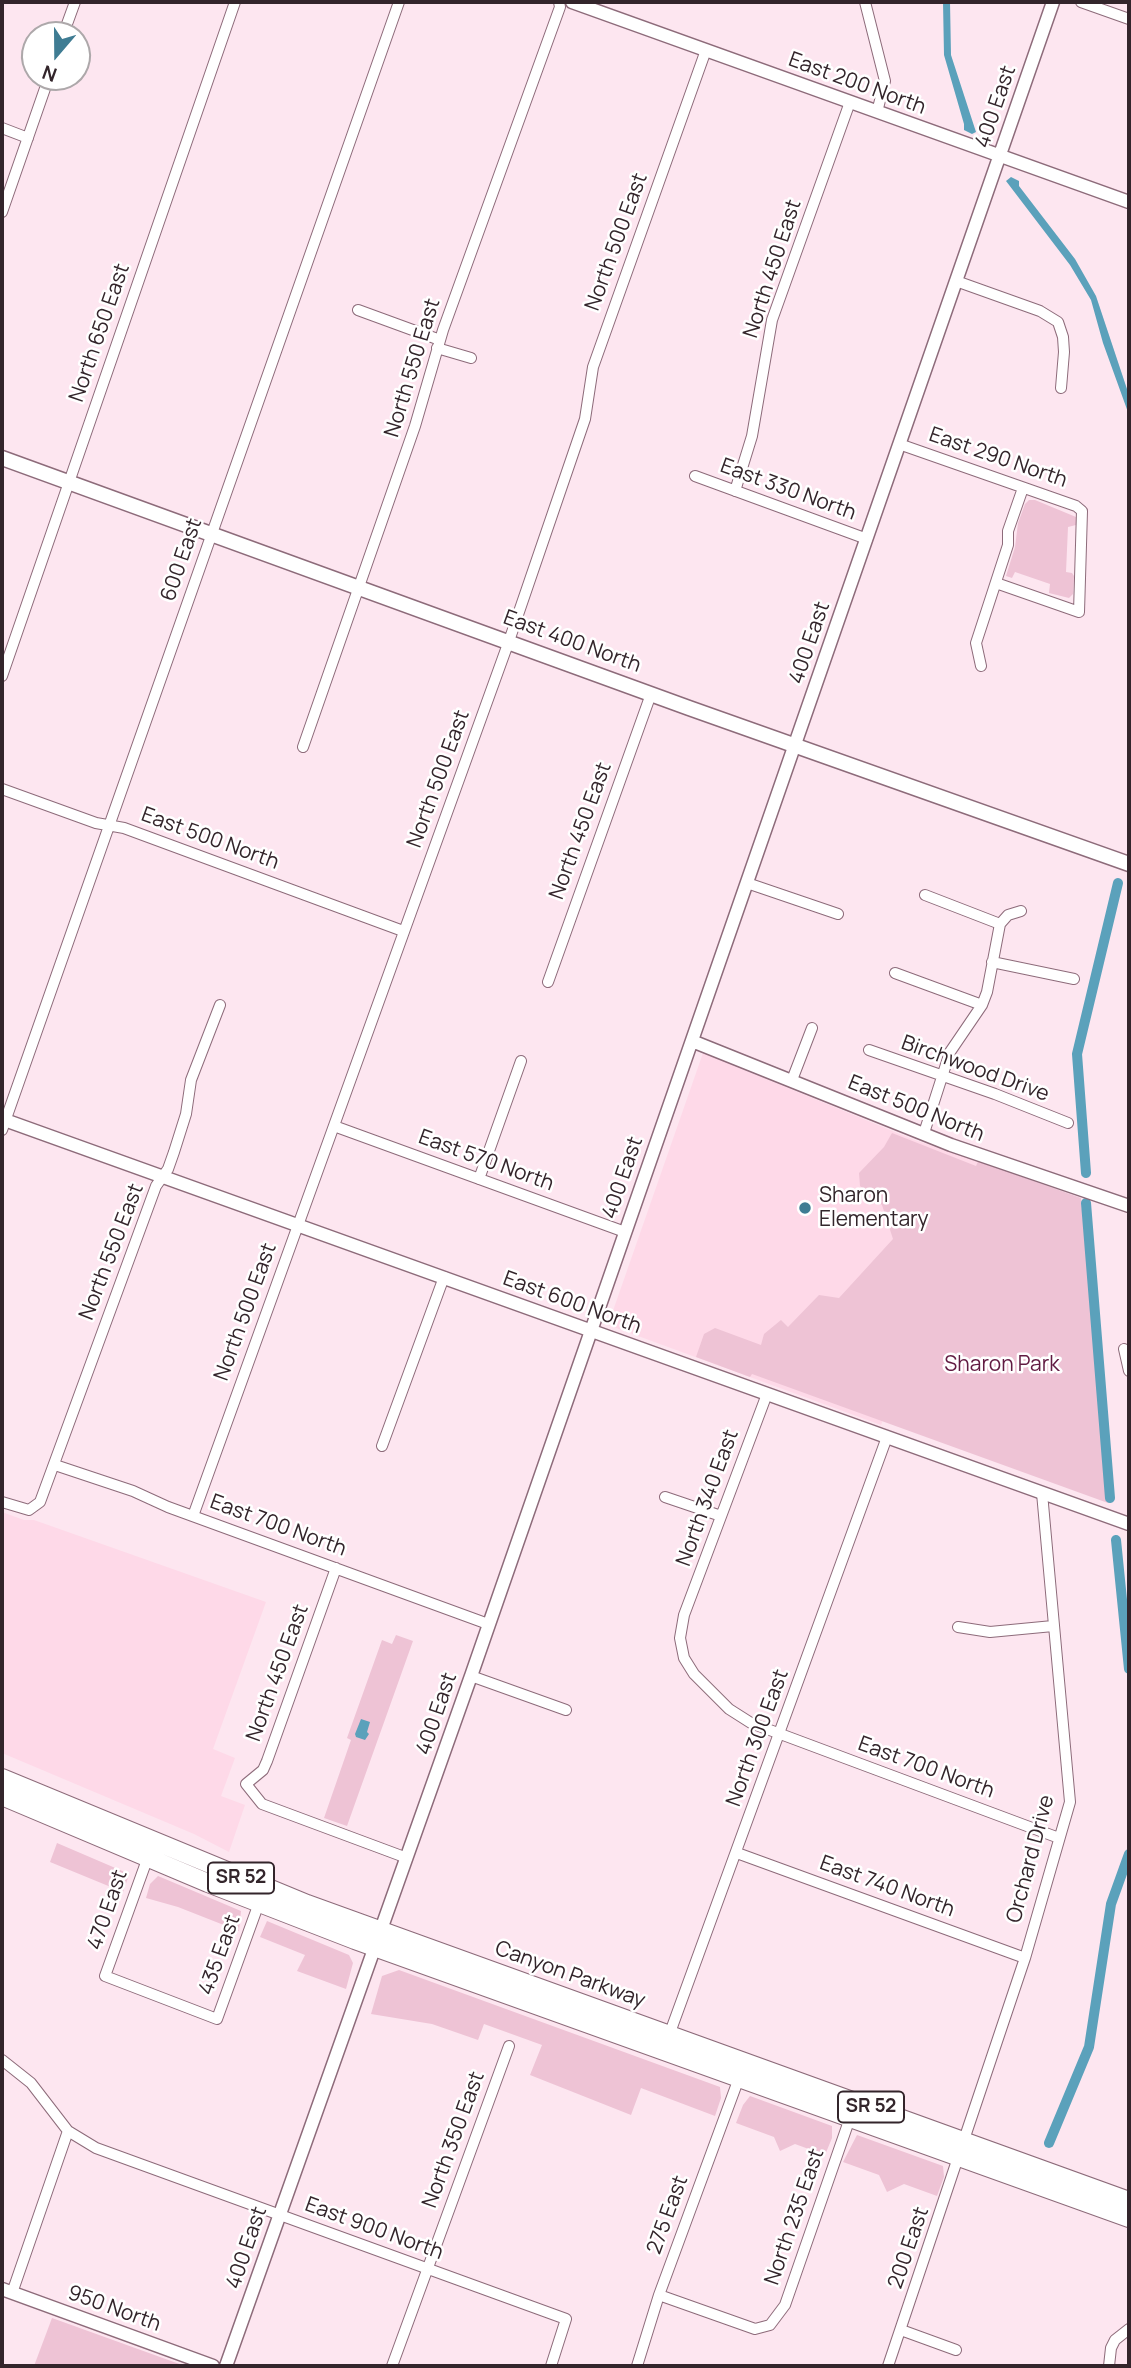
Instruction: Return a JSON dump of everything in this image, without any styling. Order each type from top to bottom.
[{"type":"highway","name":"Canyon Parkway","points":[[2,1778],[379,1939]]},
{"type":"highway","name":"Canyon Parkway","points":[[2,1796],[258,1903],[379,1939],[961,2149],[1129,2218]]},
{"type":"highway","name":"Canyon Parkway","points":[[666,2043],[739,2078],[850,2118],[1129,2201]]},
{"type":"main road","name":"East 400 North","points":[[2,458],[1129,864]]},
{"type":"street","points":[[68,21],[75,2]]},
{"type":"street","name":"North 650 East","points":[[2,676],[235,2]]},
{"type":"street","name":"600 East","points":[[3,1123],[399,2]]},
{"type":"street","name":"North 550 East","points":[[303,747],[415,426],[439,344],[556,17],[559,2]]},
{"type":"street","name":"East 200 North","points":[[572,2],[1129,202]]},
{"type":"street","points":[[865,2],[885,80],[877,112]]},
{"type":"street","name":"400 East","points":[[226,2366],[379,1939],[1053,2]]},
{"type":"street","points":[[1080,2],[1129,19]]},
{"type":"street","name":"North 500 East","points":[[193,1517],[509,641],[585,419],[593,367],[706,50]]},
{"type":"street","points":[[2,212],[44,91]]},
{"type":"street","name":"North 450 East","points":[[735,491],[752,436],[772,320],[850,102]]},
{"type":"street","points":[[2,128],[28,138]]},
{"type":"street","points":[[956,281],[1040,311],[1058,322],[1064,352],[1061,388]]},
{"type":"street","points":[[358,310],[471,358]]},
{"type":"street","name":"East 290 North","points":[[900,444],[1076,506],[1082,511],[1079,612],[996,583]]},
{"type":"street","name":"East 330 North","points":[[695,476],[867,539]]},
{"type":"street","points":[[981,667],[976,643],[1008,545],[1008,531],[1023,488]]},
{"type":"street","name":"North 450 East","points":[[548,982],[651,694]]},
{"type":"street","name":"East 500 North","points":[[2,789],[96,823],[124,828],[403,931]]},
{"type":"street","points":[[747,883],[838,914]]},
{"type":"street","points":[[925,895],[1000,923]]},
{"type":"street","points":[[923,1133],[954,1043],[982,1005],[987,992],[1000,923],[1008,915],[1021,911]]},
{"type":"street","points":[[992,962],[1074,979]]},
{"type":"street","points":[[895,973],[982,1005]]},
{"type":"street","name":"North 550 East","points":[[2,1503],[23,1510],[34,1509],[40,1503],[156,1186],[168,1169],[182,1131],[191,1080],[220,1006]]},
{"type":"street","points":[[792,1080],[811,1028]]},
{"type":"street","name":"East 500 North","points":[[692,1041],[990,1159],[1129,1206]]},
{"type":"street","name":"Birchwood Drive","points":[[869,1050],[1068,1123]]},
{"type":"street","points":[[479,1179],[521,1061]]},
{"type":"street","name":"East 600 North","points":[[3,1123],[298,1225],[1129,1524]]},
{"type":"street","name":"East 570 North","points":[[334,1126],[625,1232]]},
{"type":"street","points":[[382,1446],[444,1278]]},
{"type":"street","points":[[1124,1349],[1129,1371]]},
{"type":"street","name":"North 340 East","points":[[767,1394],[684,1615],[680,1638],[684,1658],[694,1674],[729,1709],[751,1723],[780,1735]]},
{"type":"street","name":"North 300 East","points":[[666,2043],[887,1437]]},
{"type":"street","name":"East 700 North","points":[[54,1465],[133,1491],[193,1517],[488,1623]]},
{"type":"street","name":"Orchard Drive","points":[[961,2149],[1025,1958],[1067,1815],[1070,1789],[1042,1493]]},
{"type":"street","points":[[665,1497],[721,1517]]},
{"type":"street","name":"North 450 East","points":[[336,1568],[267,1761],[263,1770],[247,1784],[262,1804],[407,1858]]},
{"type":"street","points":[[958,1627],[990,1632],[1053,1626]]},
{"type":"street","points":[[471,1676],[566,1710]]},
{"type":"street","name":"East 700 North","points":[[780,1735],[1059,1838]]},
{"type":"street","name":"East 740 North","points":[[737,1853],[1025,1958]]},
{"type":"street","name":"470 East","points":[[148,1857],[106,1976],[217,2019]]},
{"type":"street","name":"435 East","points":[[217,2019],[258,1903]]},
{"type":"street","name":"North 350 East","points":[[392,2366],[509,2046]]},
{"type":"street","name":"East 900 North","points":[[2,2060],[31,2083],[68,2131],[96,2148],[566,2319],[551,2366]]},
{"type":"street","name":"275 East","points":[[637,2366],[659,2295],[739,2078]]},
{"type":"street","name":"North 235 East","points":[[659,2295],[755,2329],[770,2325],[785,2305],[850,2118]]},
{"type":"street","points":[[5,2292],[68,2131]]},
{"type":"street","name":"200 East","points":[[888,2366],[961,2149]]},
{"type":"street","name":"950 North","points":[[5,2292],[213,2366]]},
{"type":"street","points":[[1109,2366],[1115,2340],[1129,2329]]},
{"type":"street","points":[[901,2330],[956,2350]]},
{"type":"shaded area","name":"Sharon Elementary","points":[[703,1053],[912,1139],[978,1161],[881,1425],[608,1325]]},
{"type":"shaded area","points":[[2,1512],[24,1520],[34,1520],[266,1602],[213,1749],[235,1758],[221,1796],[245,1805],[229,1852],[194,1834],[2,1753]]},
{"type":"green space","points":[[1029,500],[1076,517],[1076,525],[1068,527],[1066,572],[1074,576],[1073,594],[1069,598],[1049,593],[1050,584],[1015,572],[1012,578],[1006,576],[1015,547],[1018,523]]},
{"type":"green space","name":"Sharon Park","points":[[892,1133],[976,1166],[978,1161],[1081,1198],[1108,1503],[752,1374],[750,1377],[696,1357],[704,1334],[715,1328],[761,1345],[764,1334],[781,1320],[788,1327],[819,1295],[839,1298],[893,1239],[882,1205],[860,1186],[859,1173],[884,1147]]},
{"type":"green space","points":[[396,1635],[413,1641],[347,1826],[324,1818],[351,1740],[347,1738],[382,1640],[392,1644]]},
{"type":"green space","points":[[57,1843],[127,1873],[129,1875],[123,1892],[50,1862]]},
{"type":"green space","points":[[158,1876],[241,1911],[239,1931],[178,1907],[146,1898],[150,1884]]},
{"type":"green space","points":[[267,1921],[349,1955],[353,1963],[346,1989],[297,1971],[305,1955],[260,1937]]},
{"type":"green space","points":[[399,1970],[720,2087],[721,2098],[715,2116],[641,2088],[631,2115],[530,2075],[542,2045],[484,2024],[478,2040],[432,2024],[371,2014],[382,1976]]},
{"type":"green space","points":[[750,2096],[832,2126],[832,2138],[825,2155],[795,2144],[780,2151],[774,2137],[736,2123]]},
{"type":"green space","points":[[857,2135],[943,2166],[944,2177],[937,2196],[904,2184],[887,2192],[879,2175],[843,2162]]},
{"type":"green space","points":[[52,2318],[185,2366],[34,2366]]},
{"type":"water","points":[[943,2],[950,2],[951,55],[976,132],[972,134],[964,130],[944,55]]},
{"type":"water","points":[[1011,177],[1019,181],[1019,186],[1075,259],[1096,296],[1129,395],[1129,415],[1091,300],[1070,265],[1006,181]]},
{"type":"water","points":[[361,1719],[370,1722],[367,1732],[369,1734],[365,1740],[355,1734]]},
{"type":"waterway","points":[[1086,1173],[1077,1054],[1118,883]]},
{"type":"waterway","points":[[1086,1203],[1110,1498]]},
{"type":"waterway","points":[[1116,1540],[1129,1669]]},
{"type":"waterway","points":[[1049,2143],[1089,2047],[1111,1904],[1129,1854]]},
{"type":"place","name":"Sharon Elementary","points":[[805,1208]]}]
